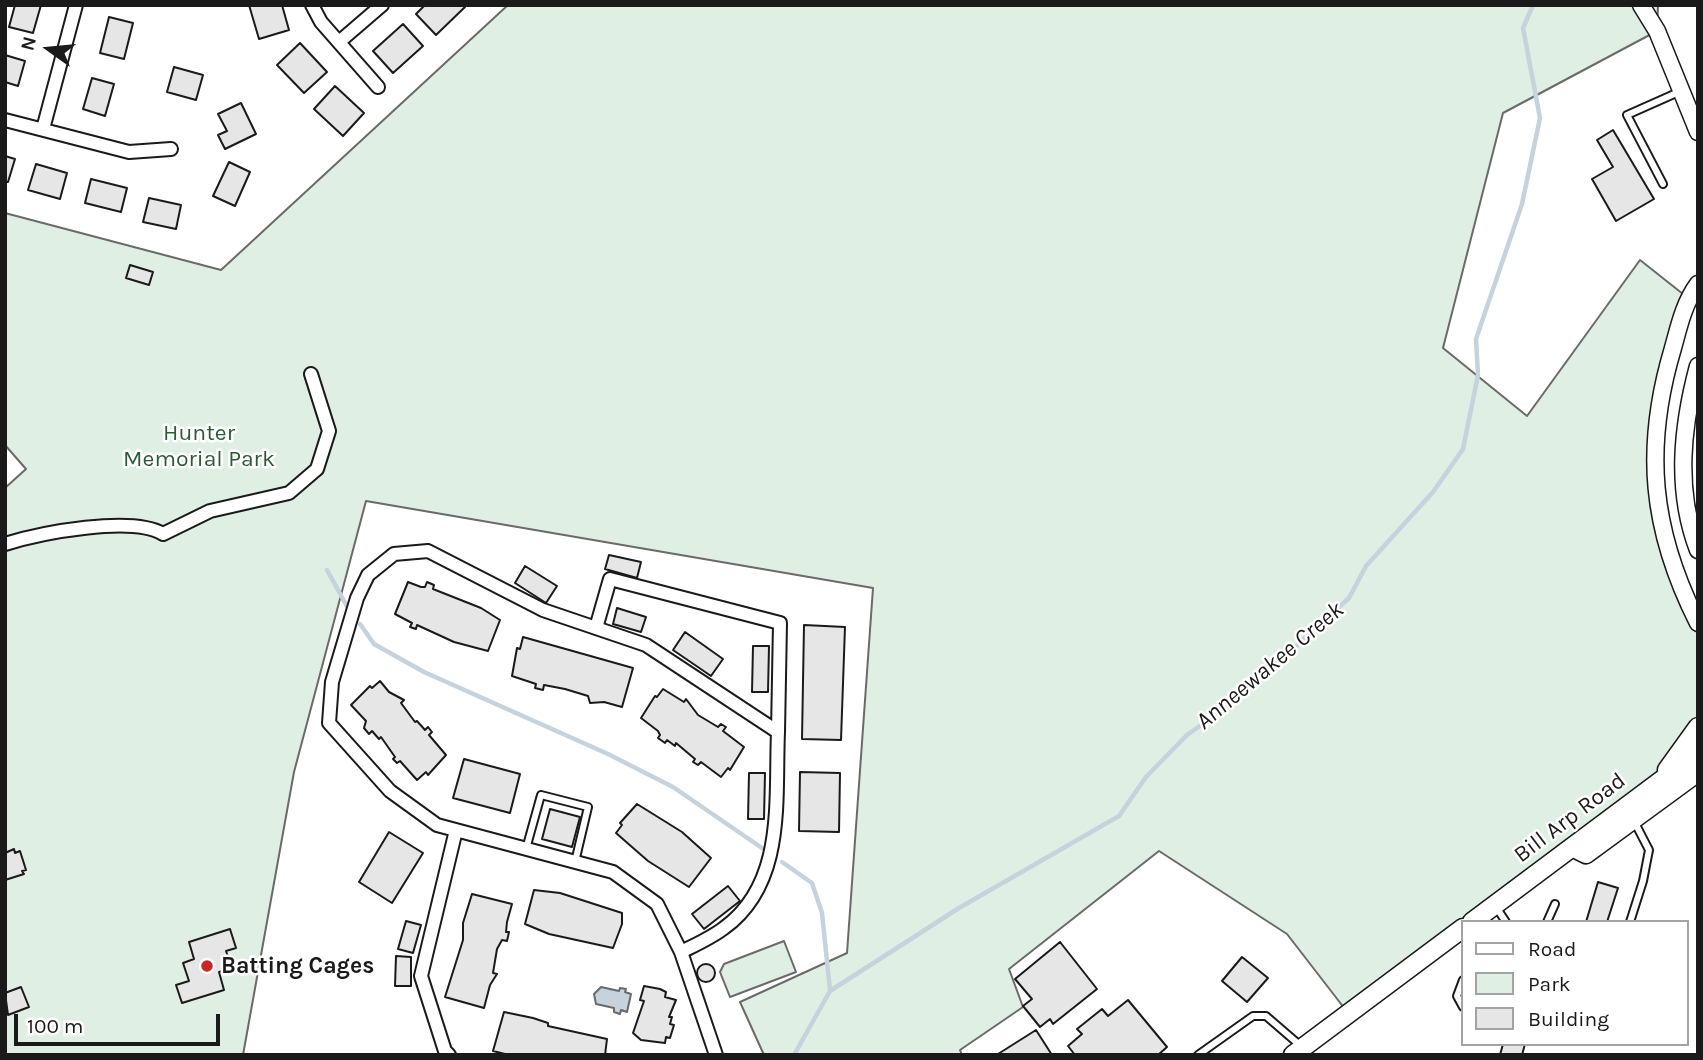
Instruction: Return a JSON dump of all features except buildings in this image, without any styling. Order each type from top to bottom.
[{"type":"main road","points":[[1660,781],[1698,727]]},
{"type":"main road","name":"Bill Arp Road","points":[[1475,920],[1698,753]]},
{"type":"main road","points":[[1572,847],[1586,854],[1698,772]]},
{"type":"main road","points":[[1305,1050],[1462,929]]},
{"type":"street","points":[[43,130],[76,5]]},
{"type":"street","points":[[312,5],[321,22],[378,87]]},
{"type":"street","points":[[340,42],[382,5]]},
{"type":"street","points":[[1641,5],[1657,31],[1698,132]]},
{"type":"street","points":[[5,120],[129,152],[171,149]]},
{"type":"street","points":[[1698,284],[1688,298],[1660,396],[1653,462],[1664,544],[1698,623]]},
{"type":"street","points":[[1698,366],[1686,412],[1682,461],[1692,536],[1698,550]]},
{"type":"street","points":[[5,544],[49,532],[107,527],[151,526],[163,534],[210,511],[289,493],[317,469],[329,431],[311,374]]},
{"type":"street","points":[[716,1055],[681,952],[657,904],[612,872],[437,825],[390,791],[330,723],[332,682],[357,598],[368,575],[394,554],[428,551],[543,610],[646,645],[778,732]]},
{"type":"street","points":[[596,628],[610,579],[780,623],[772,859],[758,891],[725,928],[681,952]]},
{"type":"street","points":[[449,1055],[445,1051],[421,976],[456,830]]},
{"type":"lane","points":[[1663,184],[1627,115],[1683,90]]},
{"type":"lane","points":[[526,849],[541,795],[588,807],[575,862]]},
{"type":"lane","points":[[1631,920],[1649,850],[1633,820]]},
{"type":"lane","points":[[1548,920],[1555,904]]},
{"type":"lane","points":[[1494,905],[1505,920]]},
{"type":"lane","points":[[1462,983],[1457,996],[1462,1005]]},
{"type":"lane","points":[[1198,1055],[1253,1016],[1266,1016],[1305,1050]]},
{"type":"green space","name":"Hunter Memorial Park","points":[[508,5],[1658,5],[1657,31],[1503,113],[1443,348],[1527,416],[1640,260],[1688,298],[1671,353],[1656,489],[1698,623],[1698,753],[1473,920],[1462,920],[1462,928],[1348,1013],[1287,934],[1159,851],[1009,969],[1023,1007],[960,1050],[962,1055],[764,1055],[740,1002],[847,953],[873,588],[366,501],[294,772],[243,1055],[5,1055],[5,488],[26,469],[5,445],[5,213],[221,270]]},
{"type":"green space","points":[[784,941],[796,972],[730,997],[720,972],[724,964]]},
{"type":"shaded area","points":[[601,987],[619,991],[620,988],[626,989],[625,992],[631,994],[627,1012],[621,1010],[620,1014],[614,1012],[614,1008],[596,1004],[594,994]]},
{"type":"waterway","name":"Anneewakee Creek","points":[[794,1055],[830,991],[959,908],[1119,816],[1146,777],[1187,735],[1237,700],[1349,598],[1366,566],[1433,492],[1463,449],[1478,375],[1476,339],[1522,204],[1540,118],[1523,28],[1533,5]]},
{"type":"waterway","points":[[327,570],[349,610]]},
{"type":"waterway","points":[[360,624],[374,644],[424,672],[608,754],[673,787],[762,848]]},
{"type":"waterway","points":[[782,862],[812,883],[822,913],[830,990]]},
{"type":"place","name":"Batting Cages","points":[[207,966]]}]
